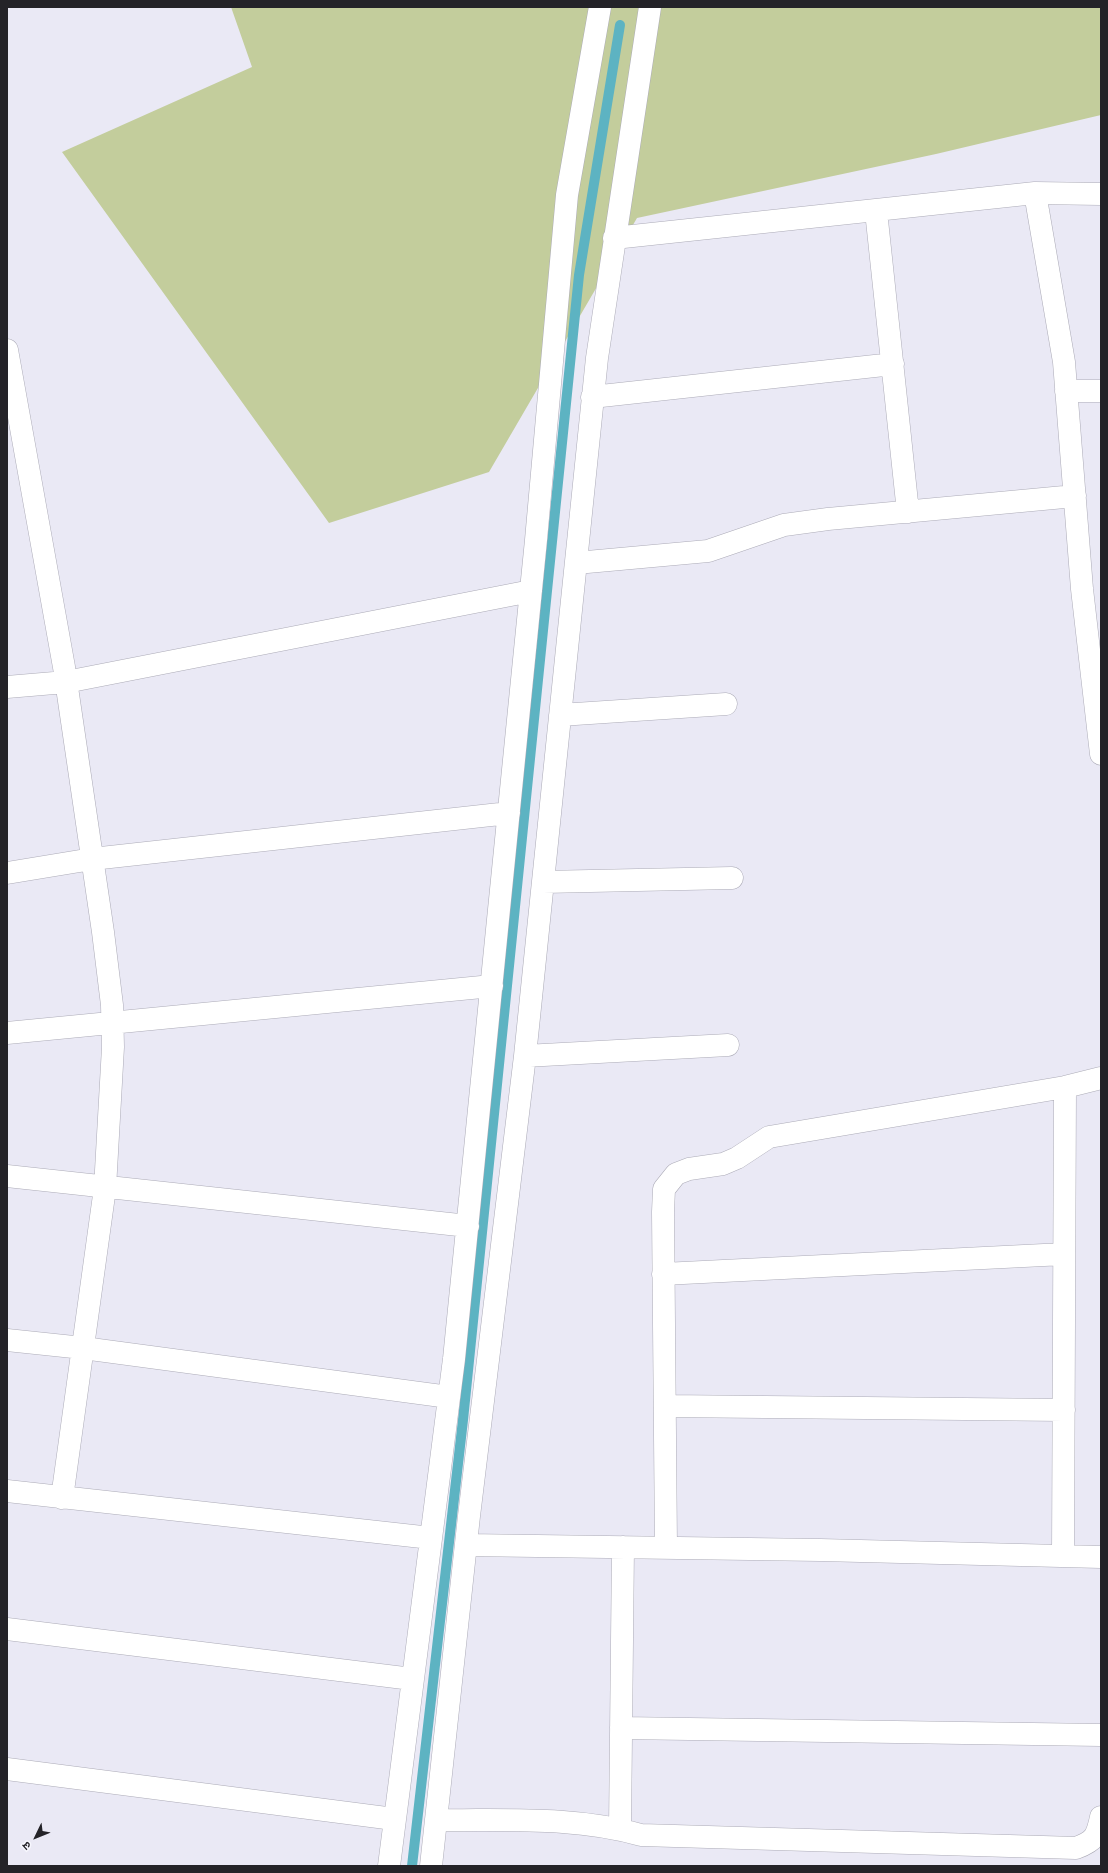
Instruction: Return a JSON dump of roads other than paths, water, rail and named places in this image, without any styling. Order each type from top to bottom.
[{"type":"street","points":[[389,1866],[449,1397],[468,1226],[531,591],[567,195],[600,7]]},
{"type":"street","points":[[431,1866],[466,1544],[525,1056],[592,397],[614,238],[650,7]]},
{"type":"street","points":[[614,238],[1035,193],[1101,194]]},
{"type":"street","points":[[1035,193],[1064,362],[1075,496],[1092,588],[1101,754]]},
{"type":"street","points":[[876,211],[908,512]]},
{"type":"street","points":[[7,350],[66,682],[106,954],[112,1024],[111,1103],[105,1188],[62,1498]]},
{"type":"street","points":[[592,397],[893,364]]},
{"type":"street","points":[[1066,391],[1101,391]]},
{"type":"street","points":[[576,563],[708,551],[784,525],[1075,496]]},
{"type":"street","points":[[7,687],[66,682],[531,591]]},
{"type":"street","points":[[560,715],[726,704]]},
{"type":"street","points":[[7,873],[92,859],[509,813]]},
{"type":"street","points":[[543,882],[732,878]]},
{"type":"street","points":[[7,1033],[492,986]]},
{"type":"street","points":[[525,1056],[728,1045]]},
{"type":"street","points":[[666,1548],[663,1212],[664,1189],[676,1174],[689,1169],[723,1164],[737,1158],[769,1137],[1065,1087],[1101,1078]]},
{"type":"street","points":[[1063,1556],[1065,1087]]},
{"type":"street","points":[[7,1176],[105,1188],[468,1226]]},
{"type":"street","points":[[663,1274],[1064,1254]]},
{"type":"street","points":[[7,1340],[83,1348],[449,1397]]},
{"type":"street","points":[[665,1406],[1064,1410]]},
{"type":"street","points":[[7,1491],[431,1538]]},
{"type":"street","points":[[466,1544],[1101,1557]]},
{"type":"street","points":[[620,1829],[623,1547]]},
{"type":"street","points":[[7,1629],[412,1679]]},
{"type":"street","points":[[621,1728],[1101,1735]]},
{"type":"street","points":[[7,1769],[394,1819]]},
{"type":"street","points":[[436,1820],[579,1822],[620,1829],[641,1835],[1076,1848],[1091,1842],[1099,1829],[1101,1816]]},
{"type":"waterway","points":[[412,1866],[463,1420],[579,275],[620,25]]}]
